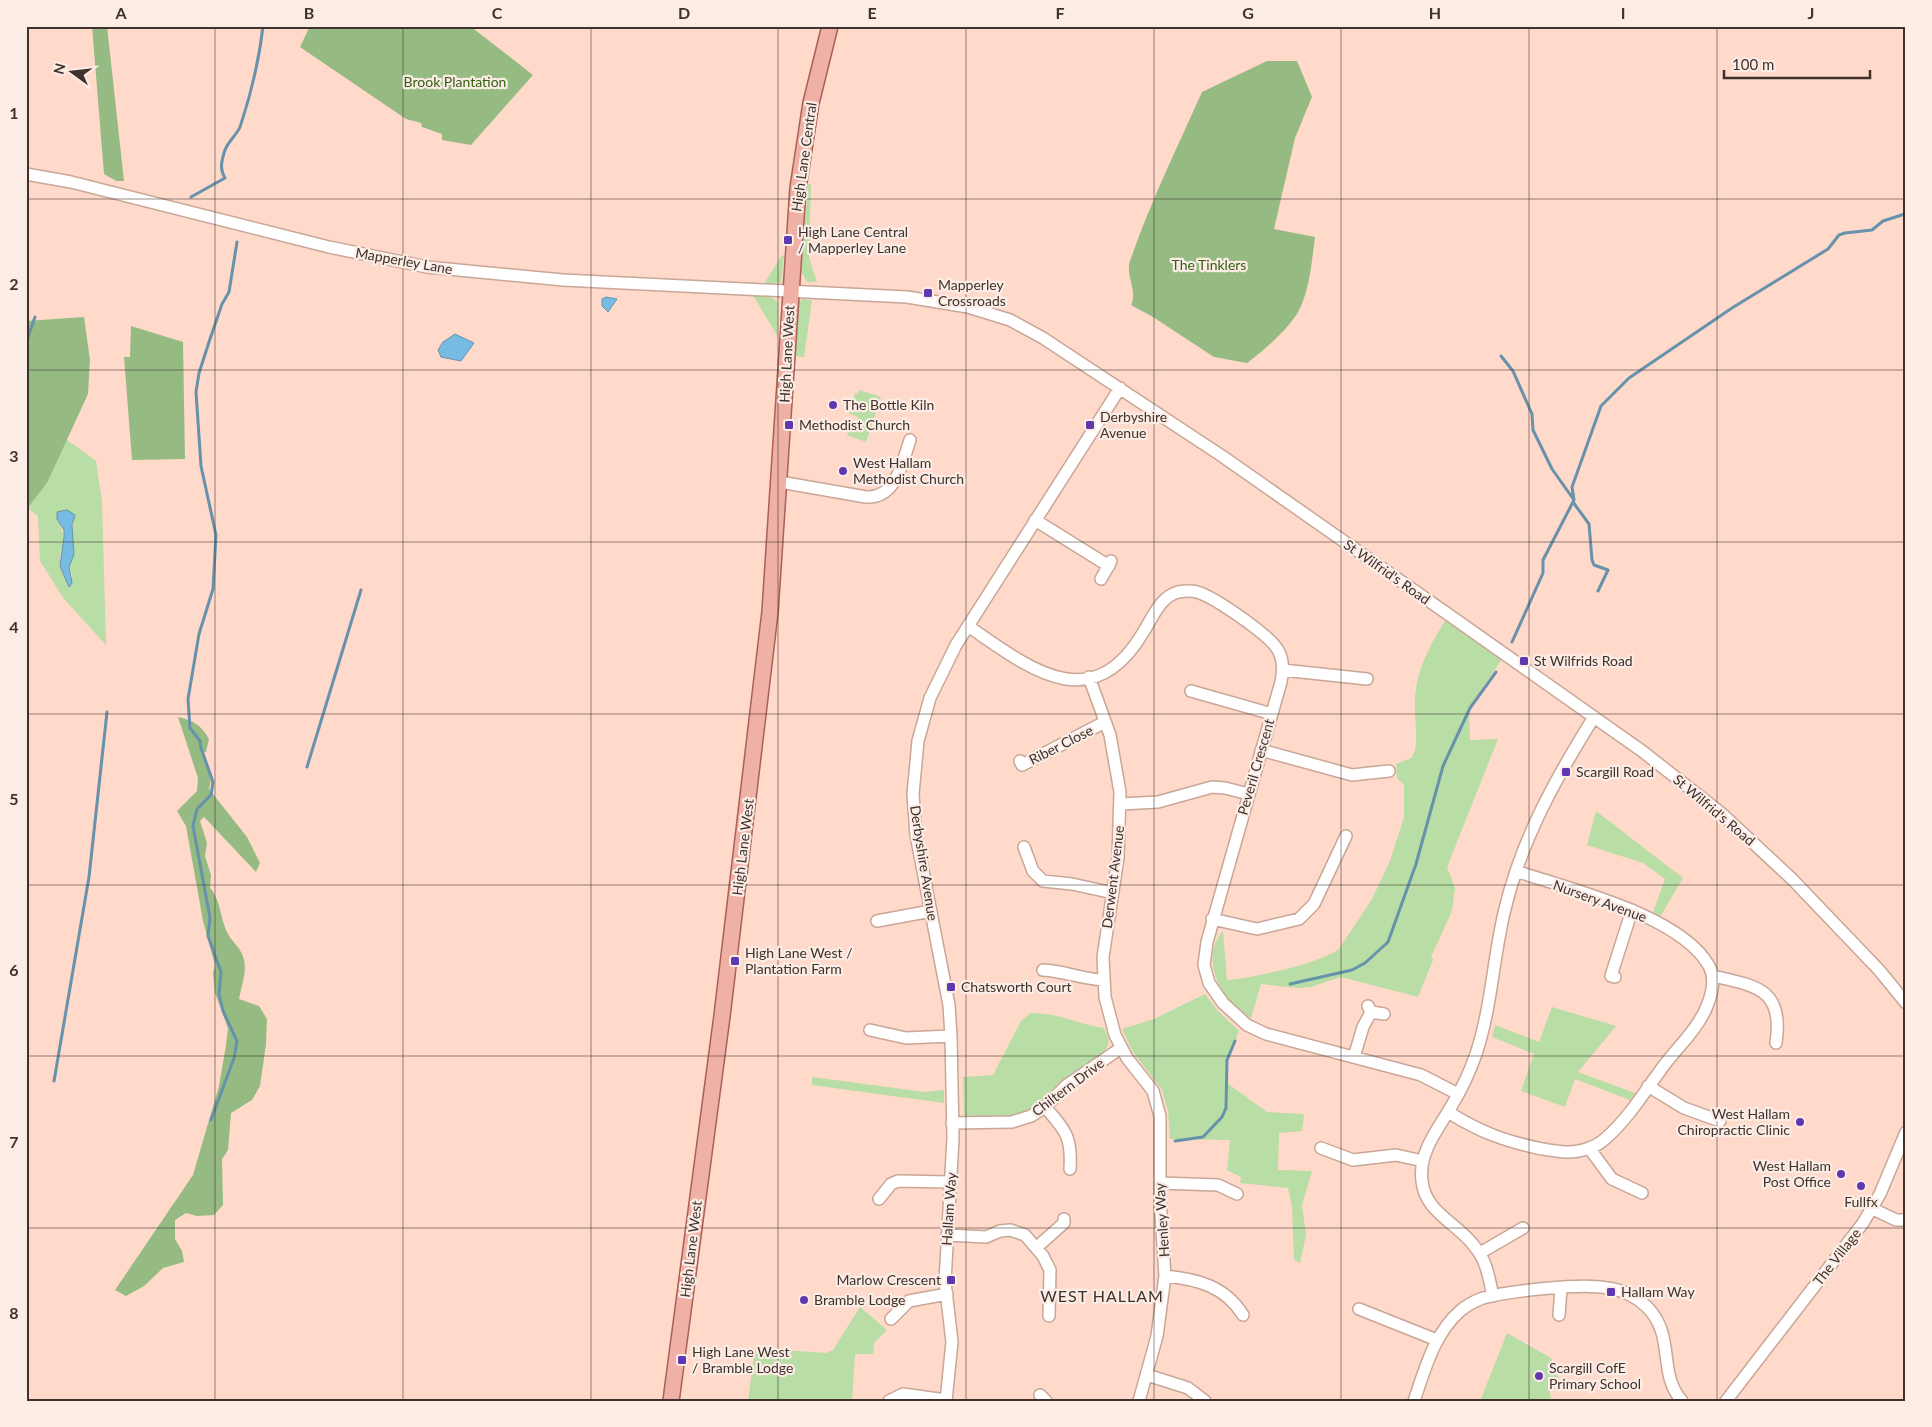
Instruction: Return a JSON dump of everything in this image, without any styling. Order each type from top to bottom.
[{"type":"main road","name":"High Lane Central","points":[[790,290],[798,188],[811,103],[830,26]]},
{"type":"main road","name":"High Lane West","points":[[671,1401],[757,736],[780,482],[790,290]]},
{"type":"street","name":"Mapperley Lane","points":[[26,174],[71,182],[256,229],[427,267],[563,280],[790,290]]},
{"type":"street","name":"St Wilfrid's Road","points":[[790,290],[907,297],[968,307],[1010,320],[1034,332],[1222,456],[1594,717],[1681,781],[1760,849],[1842,931],[1906,1003]]},
{"type":"street","name":"Derbyshire Avenue","points":[[952,1123],[949,1005],[916,835],[913,794],[916,754],[930,698],[947,662],[1120,388]]},
{"type":"street","points":[[780,482],[871,498],[881,495],[889,490],[894,467],[910,440]]},
{"type":"street","points":[[1035,520],[1110,563],[1101,579]]},
{"type":"street","points":[[968,626],[1039,672],[1065,679],[1089,677],[1107,671],[1123,659],[1134,647],[1163,601],[1174,593],[1187,591],[1205,595],[1269,638],[1279,651],[1283,670],[1368,679]]},
{"type":"street","name":"Peveril Crescent","points":[[1283,670],[1212,919],[1205,950],[1206,974],[1215,995],[1230,1011],[1259,1032],[1421,1075],[1458,1094]]},
{"type":"street","name":"Derwent Avenue","points":[[1089,677],[1118,766],[1121,804],[1118,858],[1104,945],[1103,980],[1108,1012],[1121,1048]]},
{"type":"street","points":[[1191,691],[1203,699],[1272,714]]},
{"type":"street","points":[[1493,1296],[1489,1276],[1480,1254],[1471,1242],[1428,1202],[1421,1180],[1423,1161],[1434,1133],[1448,1112],[1469,1072],[1484,1029],[1502,921],[1516,871],[1529,835],[1550,791],[1594,717]]},
{"type":"street","name":"Riber Close","points":[[1020,761],[1022,765],[1105,722]]},
{"type":"street","points":[[1261,750],[1348,774],[1371,768],[1390,771]]},
{"type":"street","points":[[1121,804],[1158,802],[1212,788],[1225,788],[1248,794]]},
{"type":"street","points":[[1212,919],[1257,929],[1299,919],[1314,904],[1344,854],[1346,836]]},
{"type":"street","points":[[1024,847],[1033,871],[1043,881],[1072,884],[1113,893]]},
{"type":"street","name":"Nursery Avenue","points":[[1516,871],[1632,910],[1655,921],[1685,941],[1705,960],[1713,976]]},
{"type":"street","points":[[1615,977],[1611,976],[1632,910]]},
{"type":"street","points":[[877,921],[898,923],[931,911]]},
{"type":"street","points":[[1044,970],[1103,980]]},
{"type":"street","points":[[1448,1112],[1478,1130],[1508,1142],[1563,1152],[1589,1148],[1600,1143],[1612,1133],[1704,1012],[1710,995],[1713,976],[1750,986],[1770,999],[1779,1018],[1776,1043]]},
{"type":"street","points":[[1354,1057],[1370,1009],[1384,1014]]},
{"type":"street","points":[[870,1030],[906,1038],[951,1036]]},
{"type":"street","name":"Chiltern Drive","points":[[952,1123],[1012,1122],[1031,1116],[1045,1107],[1061,1089],[1121,1048]]},
{"type":"street","name":"Henley Way","points":[[1121,1048],[1149,1084],[1158,1101],[1161,1126],[1160,1183],[1165,1276],[1159,1323],[1139,1401]]},
{"type":"street","points":[[1648,1086],[1679,1106],[1714,1116]]},
{"type":"street","points":[[1045,1107],[1065,1129],[1069,1138],[1070,1169]]},
{"type":"street","name":"Hallam Way","points":[[946,1400],[952,1342],[946,1294],[952,1123]]},
{"type":"street","name":"The Village","points":[[1726,1401],[1766,1346],[1851,1240],[1873,1209],[1906,1132]]},
{"type":"street","points":[[1321,1148],[1337,1161],[1396,1155],[1423,1161]]},
{"type":"street","points":[[1589,1148],[1608,1176],[1638,1189]]},
{"type":"street","points":[[879,1199],[885,1186],[903,1180],[950,1182]]},
{"type":"street","points":[[1160,1183],[1210,1184],[1232,1188]]},
{"type":"street","points":[[1873,1209],[1896,1220],[1906,1220]]},
{"type":"street","points":[[1036,1247],[1064,1223],[1064,1219]]},
{"type":"street","points":[[1480,1254],[1513,1240],[1523,1228]]},
{"type":"street","points":[[947,1235],[986,1237],[1000,1231],[1015,1231],[1025,1235],[1036,1247],[1050,1270],[1049,1316]]},
{"type":"street","points":[[1165,1276],[1187,1278],[1210,1285],[1241,1307]]},
{"type":"street","points":[[1414,1401],[1438,1340],[1460,1311],[1475,1301],[1493,1296],[1590,1286],[1627,1293],[1645,1305],[1655,1316],[1664,1335],[1668,1376],[1673,1388],[1682,1401]]},
{"type":"street","points":[[1559,1315],[1561,1289]]},
{"type":"street","points":[[892,1320],[909,1301],[946,1294]]},
{"type":"street","points":[[1359,1309],[1372,1320],[1438,1340]]},
{"type":"street","points":[[1146,1375],[1188,1388],[1205,1401]]},
{"type":"street","points":[[888,1401],[897,1396],[907,1394],[946,1400]]},
{"type":"green space","points":[[92,26],[107,26],[124,181],[116,181],[104,174]]},
{"type":"green space","name":"Brook Plantation","points":[[310,26],[470,26],[533,75],[471,145],[442,140],[442,134],[422,127],[421,123],[406,119],[300,47]]},
{"type":"green space","name":"The Tinklers","points":[[1267,61],[1297,61],[1312,97],[1295,138],[1274,229],[1315,237],[1309,281],[1297,314],[1277,338],[1247,363],[1214,357],[1153,317],[1131,305],[1133,294],[1129,266],[1155,197],[1202,92]]},
{"type":"green space","points":[[808,184],[811,184],[809,258],[817,282],[807,282],[801,271]]},
{"type":"green space","points":[[782,255],[784,256],[781,283],[764,284]]},
{"type":"green space","points":[[752,294],[767,295],[778,302],[778,337]]},
{"type":"green space","points":[[802,299],[812,300],[804,357],[795,356],[798,304]]},
{"type":"green space","points":[[84,317],[90,360],[88,394],[47,483],[26,510],[26,321]]},
{"type":"green space","points":[[131,326],[183,342],[185,459],[132,460],[124,357],[130,357]]},
{"type":"green space","points":[[859,390],[881,397],[866,442],[847,435],[851,423],[856,425],[858,417],[849,413],[855,393],[858,394]]},
{"type":"green space","points":[[66,439],[96,461],[102,502],[106,645],[64,599],[40,561],[38,516],[27,508],[47,483]],"holes":[[[75,515],[69,567],[72,575],[69,586],[61,567],[60,555],[63,534],[57,519]]]},
{"type":"green space","points":[[1446,619],[1502,659],[1469,707],[1470,740],[1498,739],[1447,867],[1455,888],[1452,911],[1431,957],[1433,960],[1418,997],[1341,977],[1311,987],[1298,988],[1261,984],[1251,1018],[1231,1002],[1217,980],[1213,967],[1213,954],[1216,942],[1223,931],[1227,980],[1301,965],[1329,955],[1339,949],[1372,899],[1390,861],[1404,817],[1404,785],[1397,778],[1396,764],[1411,758],[1415,751],[1415,701],[1418,678],[1429,648]]},
{"type":"green space","points":[[178,717],[197,724],[209,739],[206,752],[202,753],[211,780],[209,789],[247,837],[260,863],[256,872],[204,817],[200,821],[207,843],[205,856],[211,875],[210,888],[216,898],[228,934],[243,956],[245,964],[239,999],[259,1006],[267,1019],[266,1044],[260,1086],[252,1100],[231,1113],[228,1150],[222,1159],[223,1205],[214,1215],[197,1216],[186,1213],[175,1220],[175,1239],[182,1251],[184,1262],[163,1268],[144,1286],[126,1296],[115,1290],[193,1175],[219,1086],[228,1028],[215,993],[213,973],[215,965],[203,921],[186,826],[177,811],[197,791],[198,778]]},
{"type":"green space","points":[[1596,811],[1683,878],[1660,917],[1653,912],[1665,879],[1643,863],[1587,845]]},
{"type":"green space","points":[[1205,994],[1217,1010],[1239,1031],[1228,1061],[1227,1083],[1267,1112],[1304,1114],[1302,1131],[1279,1133],[1278,1170],[1312,1171],[1302,1205],[1306,1235],[1300,1263],[1294,1260],[1292,1206],[1288,1188],[1240,1183],[1241,1177],[1227,1170],[1230,1140],[1170,1139],[1168,1111],[1162,1090],[1133,1052],[1122,1029],[1154,1019]]},
{"type":"green space","points":[[1552,1007],[1616,1026],[1578,1072],[1635,1093],[1630,1100],[1575,1079],[1565,1107],[1521,1091],[1534,1054],[1492,1037],[1495,1025],[1539,1042]]},
{"type":"green space","points":[[1031,1013],[1050,1014],[1104,1028],[1109,1042],[1104,1052],[1069,1075],[1038,1104],[1026,1112],[1006,1117],[964,1117],[963,1077],[993,1075],[1021,1021]]},
{"type":"green space","points":[[812,1077],[925,1092],[944,1090],[944,1103],[812,1085]]},
{"type":"green space","points":[[860,1307],[887,1330],[874,1343],[873,1354],[855,1354],[852,1401],[748,1401],[755,1348],[826,1353],[833,1350]]},
{"type":"green space","name":"Scargill CofE Primary School","points":[[1507,1333],[1551,1358],[1559,1381],[1550,1391],[1551,1401],[1480,1401]]},
{"type":"water","points":[[606,297],[617,299],[608,312],[602,306],[602,299]]},
{"type":"water","points":[[455,334],[474,343],[461,361],[441,357],[438,350],[443,342]]},
{"type":"water","points":[[67,510],[75,515],[72,525],[74,554],[69,567],[72,583],[69,587],[60,566],[64,530],[57,519],[57,512]]},
{"type":"waterway","points":[[191,197],[225,178],[222,169],[223,157],[225,149],[240,127],[244,115],[257,65],[263,26]]},
{"type":"waterway","points":[[1512,642],[1543,573],[1543,560],[1574,500],[1572,487],[1601,406],[1629,378],[1732,308],[1828,249],[1839,235],[1872,230],[1883,221],[1905,214]]},
{"type":"waterway","points":[[211,1120],[234,1058],[237,1041],[223,1011],[219,994],[221,972],[208,936],[210,918],[193,826],[197,809],[211,795],[213,782],[200,741],[190,728],[188,699],[199,634],[213,589],[216,535],[201,466],[196,392],[199,373],[210,339],[222,304],[229,292],[237,242]]},
{"type":"waterway","points":[[26,343],[35,317]]},
{"type":"waterway","points":[[1501,356],[1513,371],[1532,414],[1533,430],[1552,469],[1574,500]]},
{"type":"waterway","points":[[1573,502],[1589,524],[1594,565],[1608,570],[1598,591]]},
{"type":"waterway","points":[[307,767],[361,590]]},
{"type":"waterway","points":[[1290,984],[1352,970],[1365,963],[1388,942],[1416,864],[1443,766],[1470,708],[1496,672]]},
{"type":"waterway","points":[[54,1081],[89,877],[107,712]]},
{"type":"waterway","points":[[1175,1141],[1203,1137],[1222,1117],[1226,1108],[1227,1060],[1235,1041]]},
{"type":"place","name":"High Lane Central / Mapperley Lane","points":[[788,240]]},
{"type":"place","name":"Mapperley Crossroads","points":[[928,293]]},
{"type":"place","name":"The Bottle Kiln","points":[[833,405]]},
{"type":"place","name":"Methodist Church","points":[[789,425]]},
{"type":"place","name":"Derbyshire Avenue","points":[[1090,425]]},
{"type":"place","name":"West Hallam Methodist Church","points":[[843,471]]},
{"type":"place","name":"St Wilfrids Road","points":[[1524,661]]},
{"type":"place","name":"Scargill Road","points":[[1566,772]]},
{"type":"place","name":"High Lane West / Plantation Farm","points":[[735,961]]},
{"type":"place","name":"Chatsworth Court","points":[[951,987]]},
{"type":"place","name":"West Hallam Chiropractic Clinic","points":[[1800,1122]]},
{"type":"place","name":"West Hallam Post Office","points":[[1841,1174]]},
{"type":"place","name":"Fullfx","points":[[1861,1186]]},
{"type":"place","name":"Marlow Crescent","points":[[951,1280]]},
{"type":"place","name":"Hallam Way","points":[[1611,1292]]},
{"type":"place","name":"Bramble Lodge","points":[[804,1300]]},
{"type":"place","name":"High Lane West / Bramble Lodge","points":[[682,1360]]},
{"type":"place","name":"Scargill CofE Primary School","points":[[1539,1376]]},
{"type":"district","name":"WEST HALLAM","points":[[1102,1296]]}]
